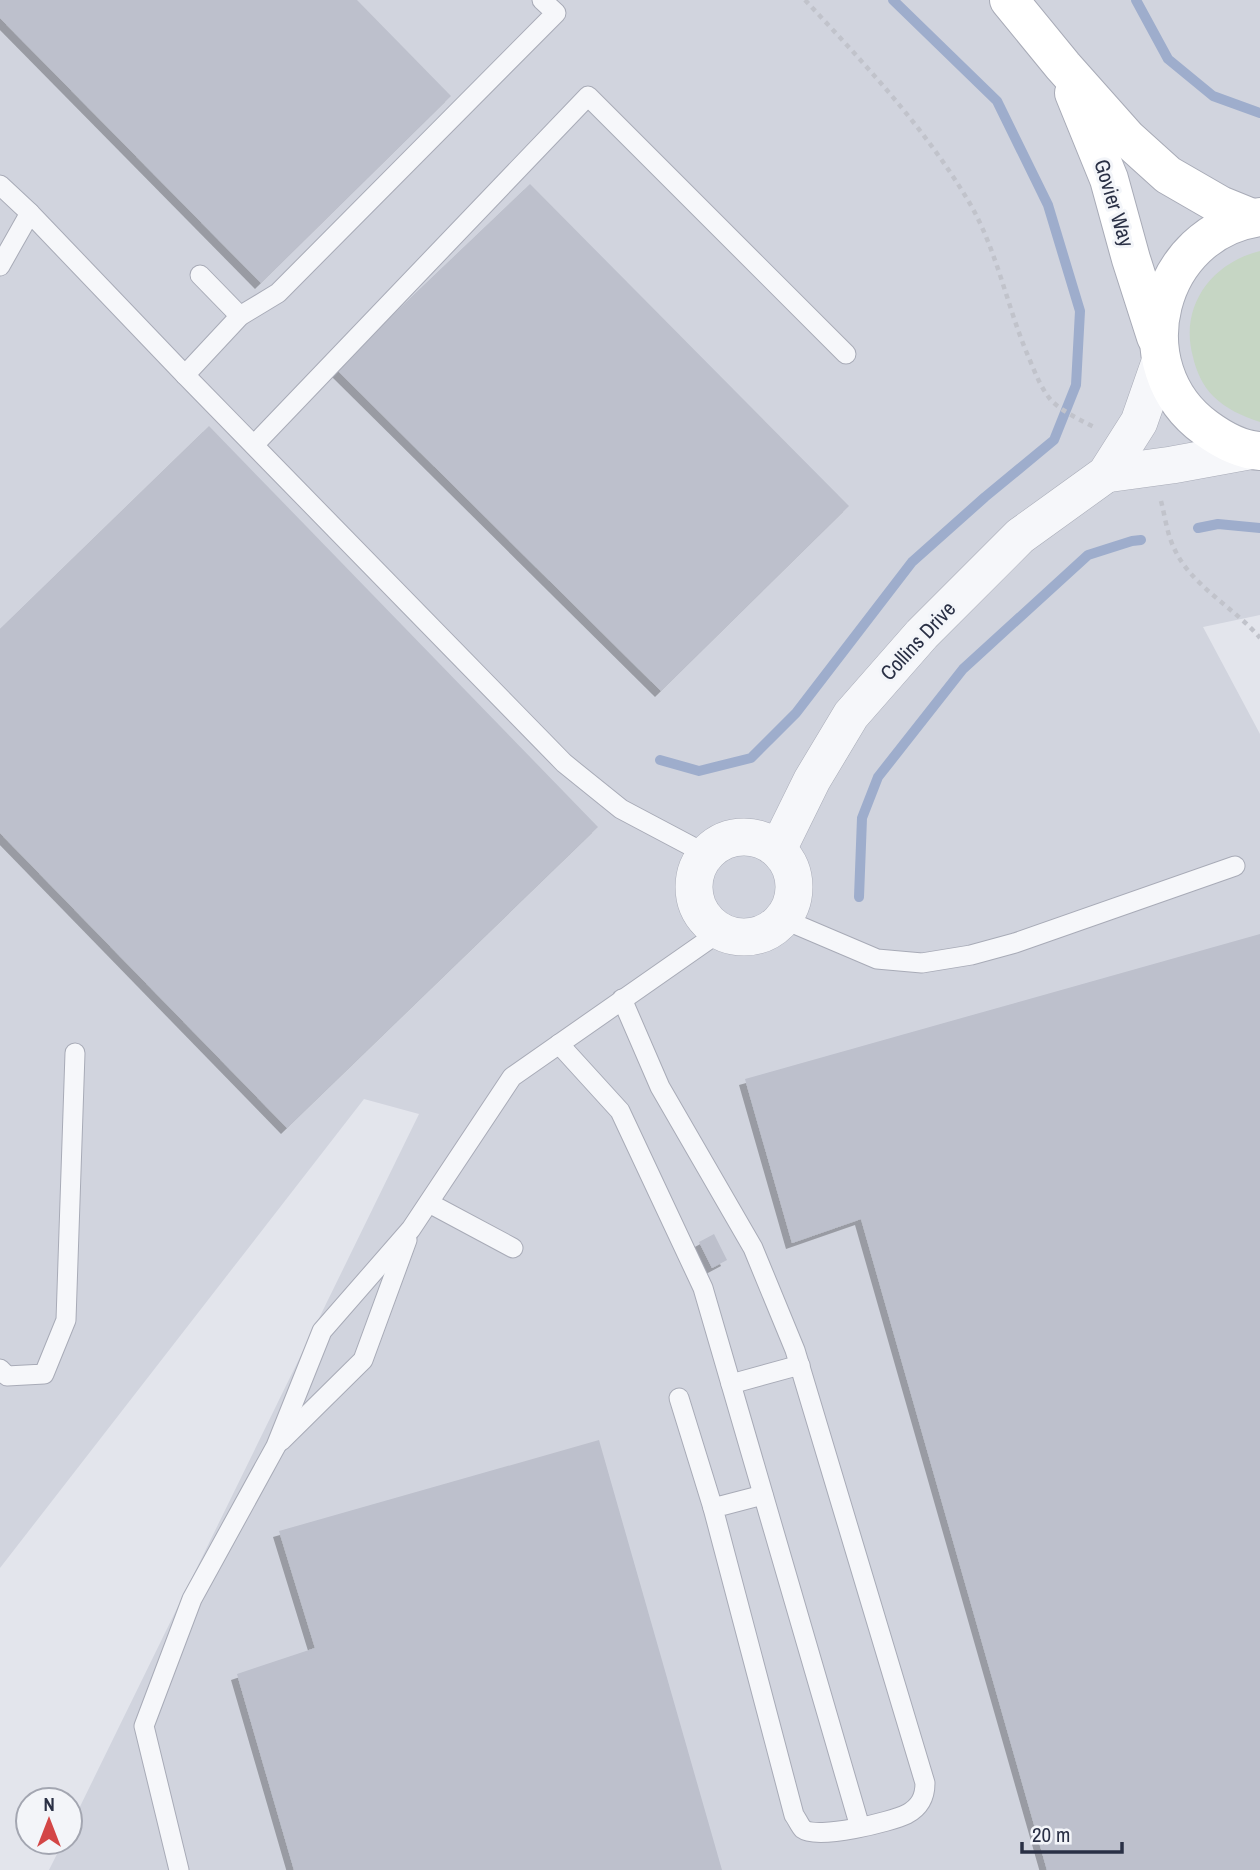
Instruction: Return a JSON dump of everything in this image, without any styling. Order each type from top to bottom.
[{"type":"street","name":"Govier Way","points":[[1010,0],[1063,66],[1127,138],[1168,175],[1220,205],[1256,217]]},
{"type":"street","name":"Govier Way","points":[[1063,66],[1109,178],[1173,392],[1194,419],[1222,439],[1257,451]]},
{"type":"street","points":[[1159,351],[1161,309],[1172,277],[1193,250],[1220,229],[1256,217]]},
{"type":"street","name":"Collins Drive","points":[[778,849],[812,779],[851,715],[895,664],[1020,536],[1107,474],[1139,422],[1159,351]]},
{"type":"street","name":"Collins Drive","points":[[1107,474],[1257,451]]},
{"type":"street","points":[[748,837],[765,841],[778,849],[791,869],[794,886],[791,904],[783,919],[758,935],[737,936],[721,931],[709,922],[695,898],[695,881],[706,854],[728,839],[748,837]]},
{"type":"lane","points":[[185,375],[240,316],[278,293],[555,13],[542,0]]},
{"type":"lane","points":[[254,445],[588,96],[846,354]]},
{"type":"lane","points":[[0,185],[564,763],[621,809],[706,854]]},
{"type":"lane","points":[[0,266],[30,213]]},
{"type":"lane","points":[[200,275],[240,316]]},
{"type":"lane","points":[[783,919],[877,959],[922,963],[971,955],[1015,943],[1235,866]]},
{"type":"lane","points":[[179,1870],[144,1726],[192,1599],[276,1446],[322,1331],[411,1229],[512,1077],[721,931]]},
{"type":"lane","points":[[622,999],[660,1087],[753,1248],[800,1365],[925,1783],[925,1796],[905,1815],[829,1833],[814,1833],[803,1829],[794,1815],[713,1508],[679,1398]]},
{"type":"lane","points":[[559,1044],[620,1111],[704,1288],[860,1827]]},
{"type":"lane","points":[[0,1369],[7,1376],[44,1374],[66,1320],[75,1053]]},
{"type":"lane","points":[[429,1203],[513,1248]]},
{"type":"lane","points":[[276,1446],[363,1360],[411,1229]]},
{"type":"lane","points":[[731,1384],[800,1365]]},
{"type":"lane","points":[[713,1508],[763,1495]]},
{"type":"path","points":[[805,0],[865,64],[932,146],[970,204],[997,264],[1018,331],[1035,373],[1051,401],[1125,443]]},
{"type":"path","points":[[1151,468],[1174,549],[1195,579],[1260,638]]},
{"type":"shaded area","points":[[0,0],[1260,0],[1260,615],[1203,627],[1260,734],[1260,1870],[49,1870],[56,1856],[84,1856],[84,1798],[419,1114],[364,1099],[0,1568]]},
{"type":"green space","points":[[1260,251],[1260,422],[1229,408],[1209,392],[1196,368],[1190,339],[1195,305],[1203,290],[1227,266]]},
{"type":"building","points":[[0,0],[357,0],[451,96],[261,283],[0,18]]},
{"type":"building","points":[[530,184],[849,506],[661,691],[336,369]]},
{"type":"building","points":[[209,426],[598,827],[287,1128],[0,833],[0,629]]},
{"type":"building","points":[[1260,934],[1260,1870],[1047,1870],[861,1219],[792,1243],[745,1079]]},
{"type":"building","points":[[714,1234],[727,1260],[712,1268],[699,1242]]},
{"type":"building","points":[[599,1440],[722,1870],[294,1870],[237,1674],[315,1648],[279,1531]]},
{"type":"waterway","points":[[660,760],[699,771],[751,758],[796,713],[912,562],[1054,440],[1076,385],[1080,311],[1048,205],[997,101],[893,0]]},
{"type":"waterway","points":[[1136,0],[1168,59],[1213,96],[1260,113]]},
{"type":"waterway","points":[[1198,528],[1218,524],[1260,528]]},
{"type":"waterway","points":[[859,897],[862,818],[878,777],[963,669],[1088,555],[1141,540]]}]
